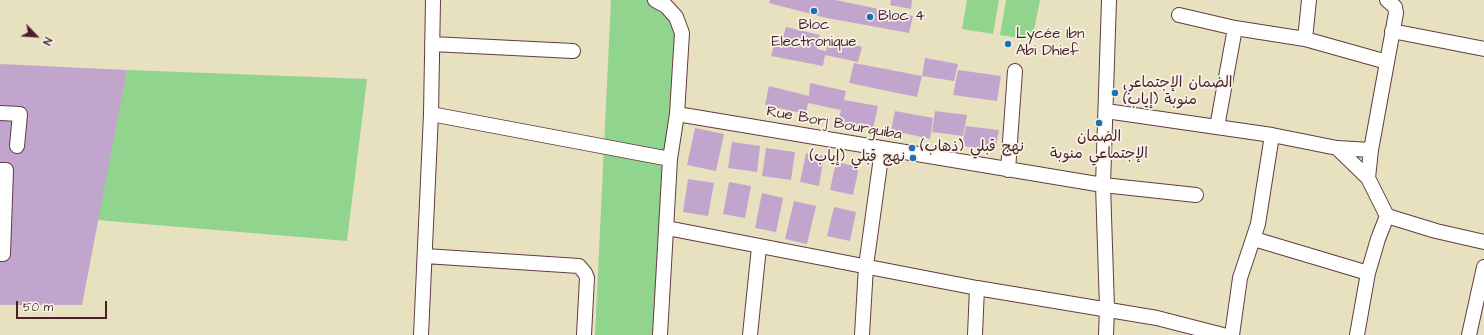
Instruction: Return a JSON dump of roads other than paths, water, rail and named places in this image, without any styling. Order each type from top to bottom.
[{"type":"street","points":[[421,335],[431,114],[434,0]]},
{"type":"street","points":[[655,0],[666,6],[676,17],[682,33],[677,114],[670,159],[660,335]]},
{"type":"street","points":[[1106,335],[1107,308],[1103,185],[1109,0]]},
{"type":"street","points":[[1305,38],[1309,0]]},
{"type":"street","points":[[1368,178],[1371,150],[1387,62],[1395,7],[1387,0]]},
{"type":"street","points":[[1179,15],[1235,28],[1305,38],[1387,62]]},
{"type":"street","points":[[1217,127],[1235,28]]},
{"type":"street","points":[[1392,32],[1484,49]]},
{"type":"street","points":[[432,44],[573,51]]},
{"type":"street","points":[[1008,170],[1015,71]]},
{"type":"street","points":[[1106,111],[1272,135],[1337,148],[1371,150]]},
{"type":"street","points":[[0,113],[20,114],[17,146]]},
{"type":"street","points":[[431,114],[670,159]]},
{"type":"street","name":"Rue Borj Bourguiba","points":[[677,114],[882,150],[1103,185],[1196,195]]},
{"type":"street","points":[[1232,335],[1240,278],[1254,239],[1272,135]]},
{"type":"street","points":[[1337,148],[1368,178],[1387,216],[1436,231],[1484,242]]},
{"type":"street","points":[[862,335],[866,266],[882,150]]},
{"type":"street","points":[[0,170],[6,170],[3,254],[0,254]]},
{"type":"street","points":[[1357,335],[1368,273],[1378,239],[1387,216]]},
{"type":"street","points":[[667,228],[977,288],[1107,308],[1157,318],[1224,335]]},
{"type":"street","points":[[1254,239],[1368,273]]},
{"type":"street","points":[[750,335],[760,247]]},
{"type":"street","points":[[425,256],[579,266],[587,278],[584,335]]},
{"type":"street","points":[[1469,335],[1479,308],[1484,267]]},
{"type":"street","points":[[975,335],[977,288]]},
{"type":"place","name":"Bloc Electronique","points":[[814,11]]},
{"type":"place","name":"Bloc 4","points":[[870,17]]},
{"type":"place","name":"Lycée Ibn Abi Dhief","points":[[1008,44]]},
{"type":"place","name":"الضمان الإجتماعي منوبة (إياب)","points":[[1115,93]]},
{"type":"place","name":"الضمان الإجتماعي منوبة","points":[[1099,123]]},
{"type":"place","name":"نهج قبلي (ذهاب)","points":[[912,148]]},
{"type":"place","name":"نهج قبلي (إياب)","points":[[913,158]]}]
